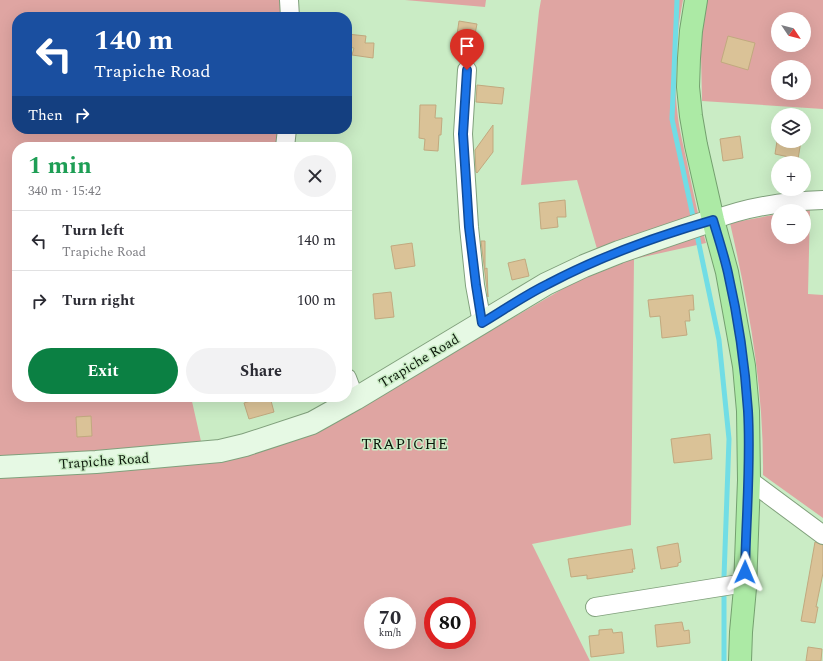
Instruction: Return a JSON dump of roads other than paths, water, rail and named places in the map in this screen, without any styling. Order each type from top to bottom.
[{"type":"highway","points":[[696,0],[691,31],[688,87],[696,145],[713,220],[728,272],[744,366],[748,411],[749,480],[745,586],[740,661]]},
{"type":"highway","points":[[745,586],[754,661]]},
{"type":"street","points":[[289,0],[290,12]]},
{"type":"street","points":[[467,70],[463,134],[468,219],[482,323]]},
{"type":"street","name":"Trapiche Road","points":[[352,401],[546,284],[584,266],[619,252],[760,205],[823,200]]},
{"type":"street","points":[[352,391],[355,399]]},
{"type":"street","name":"Trapiche Road","points":[[0,467],[96,462],[220,451],[245,445],[312,423],[350,402]]},
{"type":"street","points":[[749,480],[823,535]]},
{"type":"street","points":[[595,607],[745,586]]},
{"type":"waterway","points":[[677,0],[672,119],[694,221]]},
{"type":"waterway","points":[[696,230],[719,340],[729,439],[724,577],[724,661]]},
{"type":"district","name":"TRAPICHE","points":[[405,444]]}]
